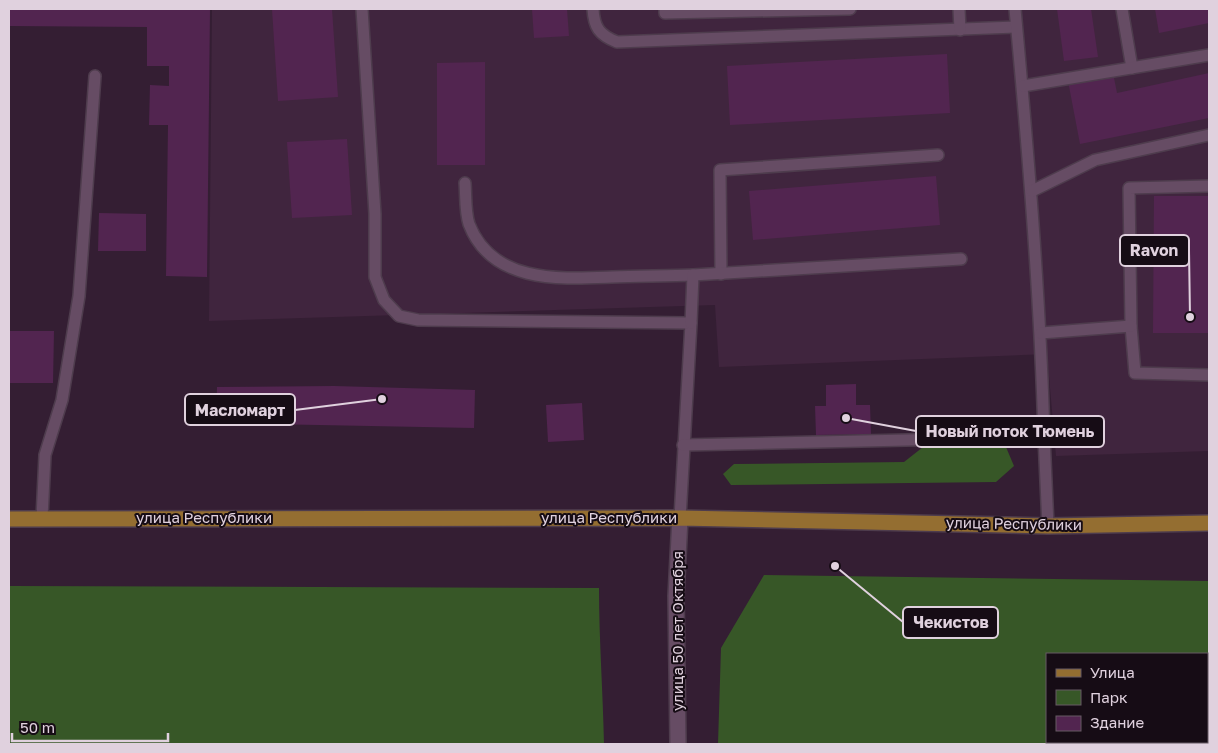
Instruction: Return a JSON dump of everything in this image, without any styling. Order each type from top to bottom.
[{"type":"main road","name":"улица Республики","points":[[9,519],[680,518],[1048,526],[1209,523]]},
{"type":"main road","name":"улица 50 лет Октября","points":[[678,744],[676,596],[680,518]]},
{"type":"lane","points":[[362,9],[375,214],[375,278],[384,300],[399,316],[418,320],[690,323]]},
{"type":"lane","points":[[593,9],[594,24],[599,32],[617,42],[1016,27]]},
{"type":"lane","points":[[665,9],[665,14],[850,9]]},
{"type":"lane","points":[[959,9],[960,30]]},
{"type":"lane","points":[[1015,9],[1032,191],[1041,333],[1048,526]]},
{"type":"lane","points":[[1122,9],[1132,68]]},
{"type":"lane","points":[[1023,86],[1209,55]]},
{"type":"lane","points":[[42,518],[45,456],[62,400],[79,296],[95,76]]},
{"type":"lane","points":[[1032,191],[1095,160],[1209,135]]},
{"type":"lane","points":[[721,274],[720,170],[938,155]]},
{"type":"lane","points":[[465,182],[469,223],[477,240],[493,256],[517,271],[556,279],[721,274],[961,259]]},
{"type":"lane","points":[[1209,186],[1129,188],[1131,326],[1135,373],[1209,375]]},
{"type":"lane","points":[[680,518],[692,275]]},
{"type":"lane","points":[[1041,333],[1131,326]]},
{"type":"lane","points":[[683,445],[1044,437]]},
{"type":"shaded area","points":[[212,9],[1209,9],[1209,451],[1056,456],[1047,354],[719,367],[715,305],[209,321]]},
{"type":"green space","points":[[932,440],[1003,440],[1014,466],[996,482],[731,485],[723,474],[734,464],[904,462]]},
{"type":"green space","points":[[764,575],[1209,581],[1209,744],[718,744],[721,648]]},
{"type":"green space","points":[[9,586],[599,588],[604,744],[9,744]]},
{"type":"building","points":[[9,9],[210,9],[207,277],[166,276],[168,125],[149,125],[150,85],[169,86],[169,66],[147,66],[147,27],[9,26]]},
{"type":"building","points":[[272,9],[332,9],[338,97],[278,101]]},
{"type":"building","points":[[532,9],[567,9],[569,36],[534,38]]},
{"type":"building","points":[[1057,9],[1091,9],[1098,57],[1064,61]]},
{"type":"building","points":[[1155,9],[1209,9],[1209,23],[1159,33]]},
{"type":"building","points":[[947,54],[950,113],[730,125],[727,66]]},
{"type":"building","points":[[485,62],[485,165],[437,165],[437,63]]},
{"type":"building","points":[[1113,73],[1117,93],[1209,73],[1209,118],[1080,144],[1068,81]]},
{"type":"building","points":[[347,139],[352,215],[292,218],[287,142]]},
{"type":"building","points":[[936,176],[940,225],[753,240],[749,191]]},
{"type":"building","points":[[1154,196],[1209,196],[1209,333],[1153,333]]},
{"type":"building","points":[[99,213],[146,214],[146,251],[98,251]]},
{"type":"building","points":[[9,331],[54,331],[53,383],[9,383]]},
{"type":"building","points":[[856,384],[856,405],[870,405],[871,434],[816,435],[815,406],[826,406],[826,385]]},
{"type":"building","points":[[334,386],[475,390],[474,428],[216,423],[217,387]]},
{"type":"building","points":[[582,403],[584,440],[548,442],[546,405]]},
{"type":"place","name":"Ravon","points":[[1190,317]]},
{"type":"place","name":"Масломарт","points":[[382,399]]},
{"type":"place","name":"Новый поток Тюмень","points":[[846,418]]},
{"type":"place","name":"Чекистов","points":[[835,566]]}]
